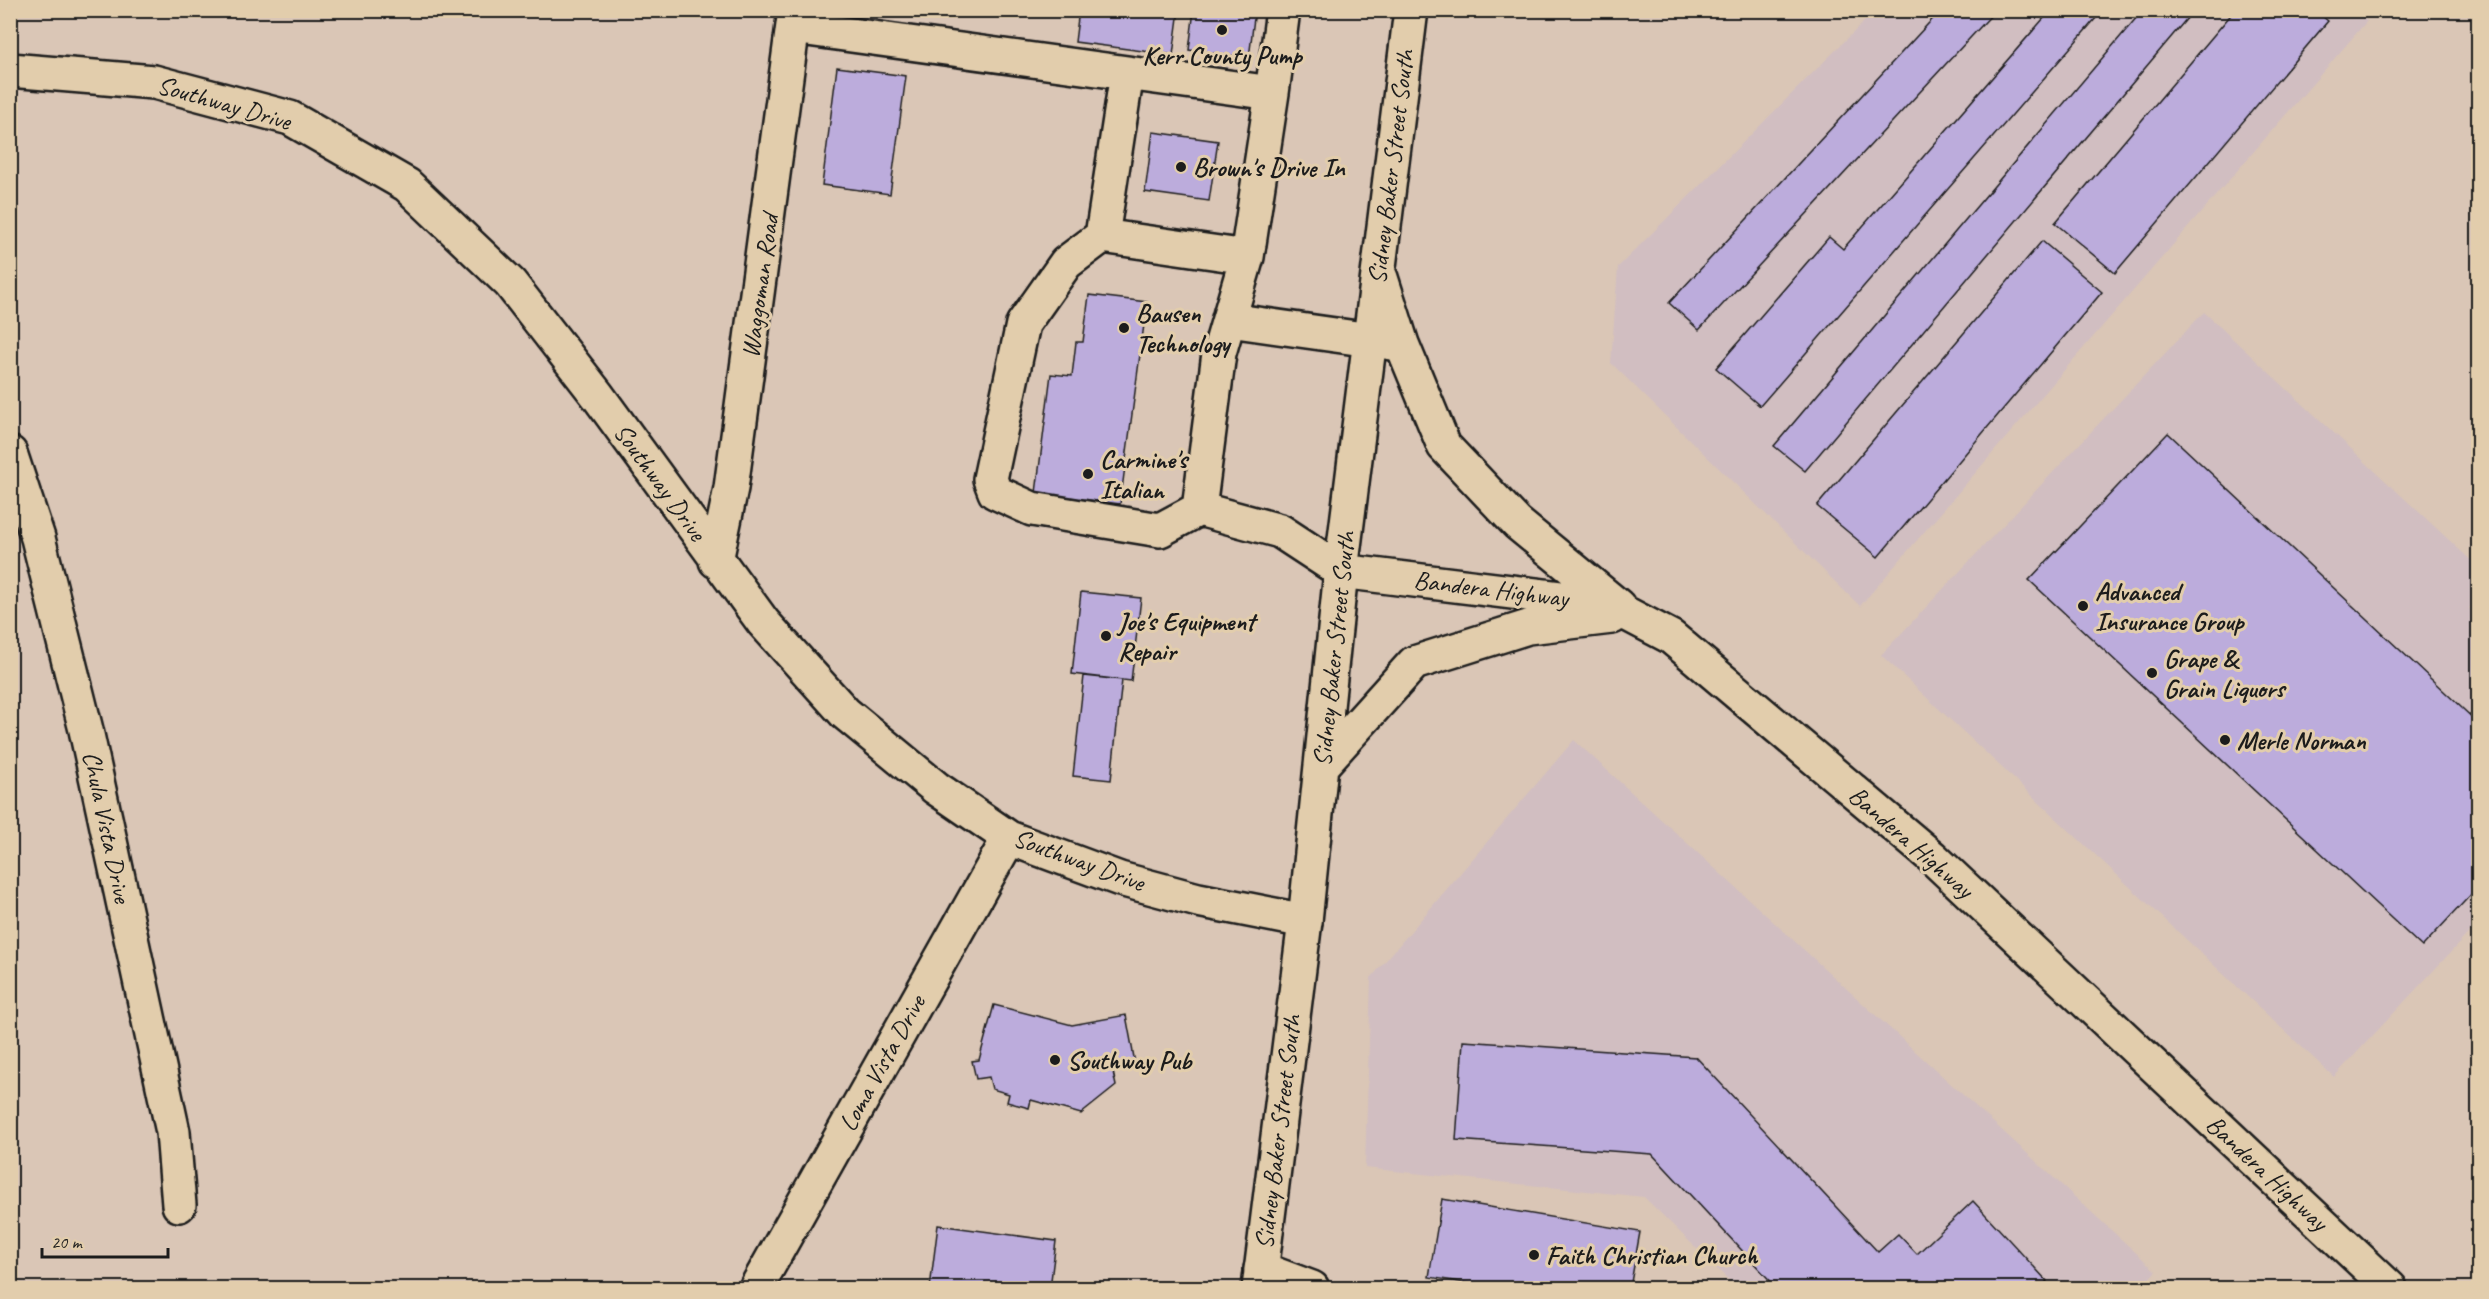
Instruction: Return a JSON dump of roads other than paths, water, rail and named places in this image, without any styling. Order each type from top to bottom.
[{"type":"street","points":[[1199,509],[1219,353],[1247,257],[1283,10]]},
{"type":"street","name":"Sidney Baker Street South","points":[[1260,1279],[1305,921],[1341,570],[1410,10]]},
{"type":"street","points":[[794,19],[1126,73],[1272,93]]},
{"type":"street","name":"Waggoman Road","points":[[716,561],[731,488],[794,19]]},
{"type":"street","name":"Southway Drive","points":[[10,70],[154,82],[290,118],[407,185],[510,283],[598,396],[716,561],[763,622],[845,713],[936,788],[1009,838],[1120,879],[1198,900],[1305,921]]},
{"type":"street","points":[[1126,73],[1102,236],[1066,263],[1023,324],[990,479],[995,492],[1032,509],[1160,530],[1199,509],[1280,531],[1341,570]]},
{"type":"street","points":[[1102,236],[1247,257]]},
{"type":"street","points":[[1378,268],[1402,344],[1444,446],[1517,524],[1629,615]]},
{"type":"street","points":[[1228,320],[1402,344]]},
{"type":"street","name":"Chula Vista Drive","points":[[10,453],[38,538],[86,730],[173,1132],[179,1205]]},
{"type":"street","name":"Bandera Highway","points":[[1341,570],[1585,601],[1629,615],[1671,637],[1932,857],[2390,1288]]},
{"type":"street","points":[[1321,766],[1414,663],[1528,627],[1629,615]]},
{"type":"street","name":"Loma Vista Drive","points":[[756,1288],[1009,838]]},
{"type":"street","points":[[1260,1279],[1312,1288]]},
{"type":"place","name":"Kerr County Pump","points":[[1222,30]]},
{"type":"place","name":"Brown's Drive In","points":[[1181,167]]},
{"type":"place","name":"Bausen Technology","points":[[1124,328]]},
{"type":"place","name":"Carmine's Italian","points":[[1088,474]]},
{"type":"place","name":"Advanced Insurance Group","points":[[2083,606]]},
{"type":"place","name":"Joe's Equipment Repair","points":[[1106,636]]},
{"type":"place","name":"Grape & Grain Liquors","points":[[2152,673]]},
{"type":"place","name":"Merle Norman","points":[[2225,740]]},
{"type":"place","name":"Southway Pub","points":[[1055,1060]]},
{"type":"place","name":"Faith Christian Church","points":[[1534,1255]]}]
